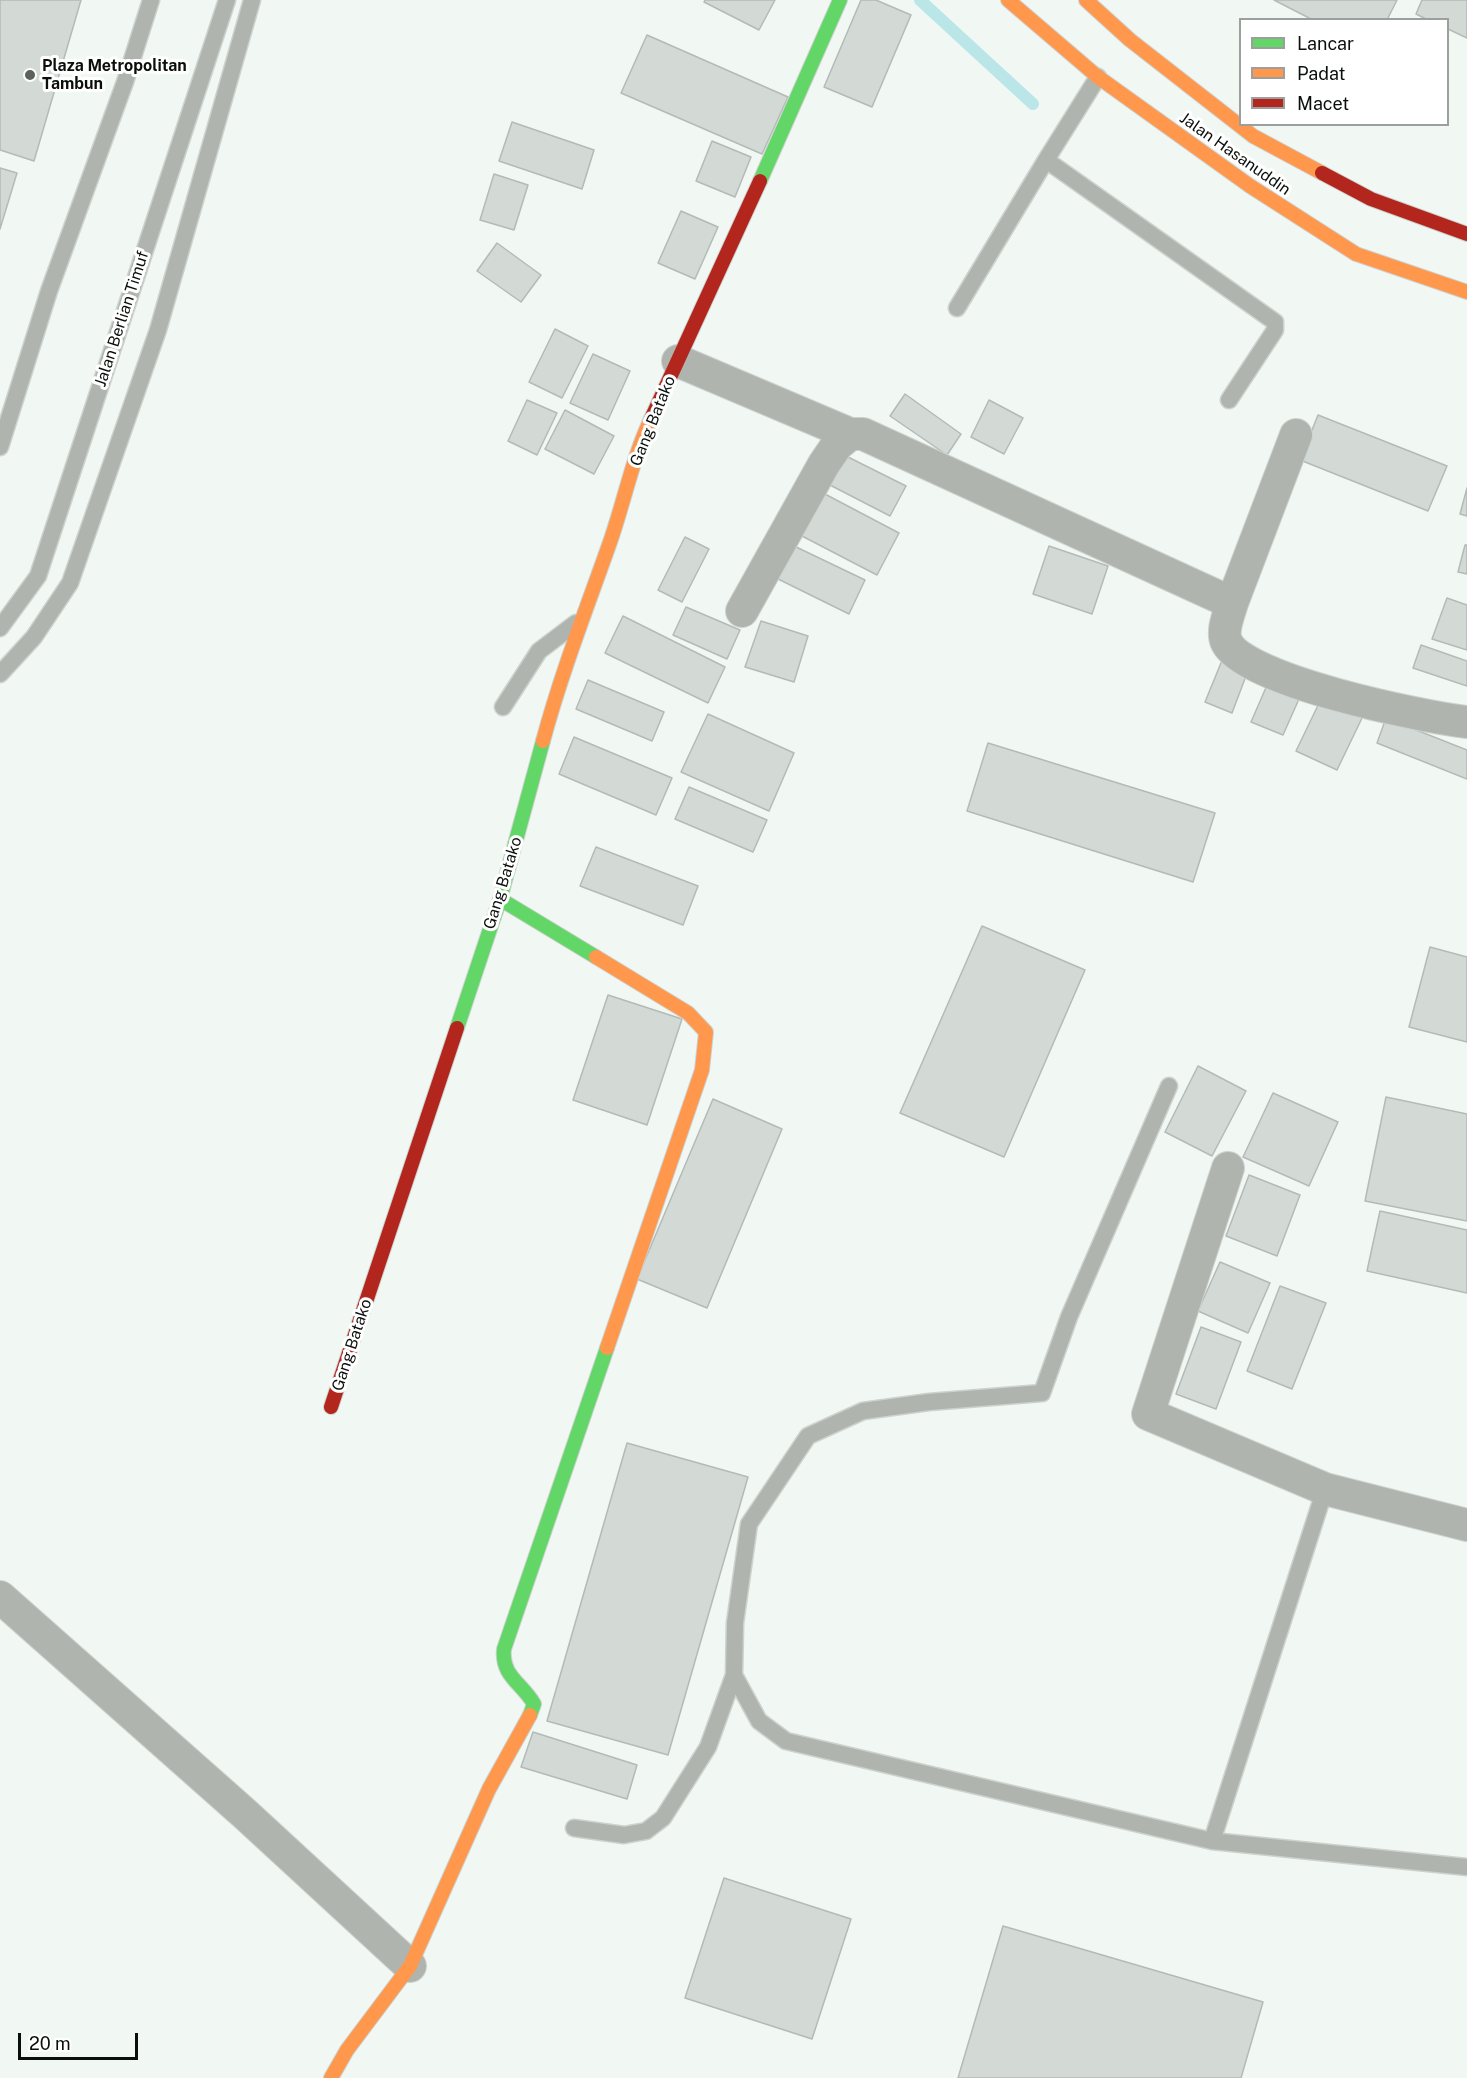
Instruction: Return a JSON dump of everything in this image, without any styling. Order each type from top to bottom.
[{"type":"main road","name":"Gang Batako","points":[[331,1407],[500,900],[558,686],[643,436],[840,0]]},
{"type":"main road","name":"Jalan Hasanuddin","points":[[1008,0],[1098,77],[1250,186],[1356,254],[1467,292]]},
{"type":"main road","name":"Jalan Hasanuddin","points":[[1086,0],[1130,40],[1239,125]]},
{"type":"main road","name":"Jalan Hasanuddin","points":[[1240,126],[1253,136],[1371,199],[1467,234]]},
{"type":"main road","points":[[331,2078],[347,2050],[410,1966],[489,1789],[534,1704],[530,1695],[504,1672],[502,1660],[504,1649],[702,1070],[706,1050],[706,1032],[688,1013],[500,900]]},
{"type":"street","name":"Gang Batako","points":[[678,361],[850,434],[863,434],[1232,603]]},
{"type":"street","points":[[742,611],[824,464],[837,445],[850,434]]},
{"type":"street","points":[[1296,435],[1232,603],[1226,627],[1226,642],[1239,657],[1289,678],[1364,702],[1467,722]]},
{"type":"street","points":[[1228,1168],[1148,1414],[1325,1489],[1467,1525]]},
{"type":"street","points":[[0,1598],[245,1814],[410,1966]]},
{"type":"lane","points":[[0,447],[49,291],[125,82],[151,0]]},
{"type":"lane","name":"Jalan Berlian Timuf","points":[[0,628],[38,576],[226,0]]},
{"type":"lane","points":[[0,675],[34,637],[70,583],[158,330],[252,0]]},
{"type":"lane","points":[[957,308],[1098,77]]},
{"type":"lane","points":[[1046,159],[1275,322],[1275,330],[1229,400]]},
{"type":"lane","points":[[503,707],[539,651],[582,619]]},
{"type":"lane","points":[[574,1828],[624,1835],[646,1831],[663,1818],[708,1747],[734,1675],[735,1623],[749,1524],[808,1436],[863,1411],[929,1402],[1042,1393],[1069,1317],[1168,1086]]},
{"type":"lane","points":[[1212,1841],[1325,1489]]},
{"type":"lane","points":[[734,1675],[759,1721],[786,1741],[1212,1841],[1467,1867]]},
{"type":"building","name":"Plaza Metropolitan Tambun","points":[[0,0],[81,0],[34,161],[0,150]]},
{"type":"building","points":[[705,0],[775,0],[759,30],[704,2]]},
{"type":"building","points":[[861,0],[876,0],[911,15],[872,107],[824,87]]},
{"type":"building","points":[[1274,0],[1397,0],[1388,18],[1309,18]]},
{"type":"building","points":[[1422,0],[1467,0],[1467,38],[1449,29],[1449,18],[1424,18],[1416,14]]},
{"type":"building","points":[[647,35],[788,97],[762,154],[621,93]]},
{"type":"building","points":[[512,122],[594,150],[582,189],[499,161]]},
{"type":"building","points":[[712,141],[751,157],[735,197],[696,181]]},
{"type":"building","points":[[0,168],[17,173],[0,229]]},
{"type":"building","points":[[494,174],[528,185],[514,230],[480,220]]},
{"type":"building","points":[[681,211],[718,227],[695,279],[658,263]]},
{"type":"building","points":[[497,243],[541,275],[521,302],[477,271]]},
{"type":"building","points":[[555,329],[588,346],[562,398],[529,382]]},
{"type":"building","points":[[593,354],[630,371],[608,420],[570,403]]},
{"type":"building","points":[[905,394],[961,434],[947,455],[890,416]]},
{"type":"building","points":[[527,400],[557,413],[537,455],[508,441]]},
{"type":"building","points":[[989,400],[1023,418],[1004,454],[971,437]]},
{"type":"building","points":[[565,410],[614,436],[594,474],[545,449]]},
{"type":"building","points":[[1318,415],[1447,466],[1428,511],[1300,460]]},
{"type":"building","points":[[844,455],[906,486],[890,516],[828,484]]},
{"type":"building","points":[[1467,488],[1467,516],[1460,514]]},
{"type":"building","points":[[823,493],[899,533],[877,575],[800,535]]},
{"type":"building","points":[[685,537],[709,549],[682,602],[658,590]]},
{"type":"building","points":[[792,545],[865,580],[849,614],[776,578]]},
{"type":"building","points":[[1465,545],[1467,545],[1467,574],[1458,572]]},
{"type":"building","points":[[1049,546],[1108,566],[1092,614],[1033,594]]},
{"type":"building","points":[[1447,598],[1467,605],[1467,650],[1432,639]]},
{"type":"building","points":[[686,607],[740,630],[727,659],[673,635]]},
{"type":"building","points":[[623,616],[725,667],[708,703],[605,653]]},
{"type":"building","points":[[761,621],[808,636],[794,682],[745,667]]},
{"type":"building","points":[[1421,645],[1467,661],[1467,686],[1413,668]]},
{"type":"building","points":[[1223,658],[1249,668],[1232,713],[1205,702]]},
{"type":"building","points":[[1271,676],[1303,690],[1283,735],[1251,722]]},
{"type":"building","points":[[588,680],[664,712],[652,741],[576,709]]},
{"type":"building","points":[[1322,697],[1363,716],[1337,770],[1296,751]]},
{"type":"building","points":[[708,714],[794,753],[769,811],[681,772]]},
{"type":"building","points":[[1386,718],[1467,750],[1467,779],[1377,743]]},
{"type":"building","points":[[574,737],[672,778],[656,815],[559,774]]},
{"type":"building","points":[[988,743],[1215,813],[1193,882],[967,811]]},
{"type":"building","points":[[689,787],[767,820],[753,852],[675,819]]},
{"type":"building","points":[[596,847],[698,886],[683,925],[580,886]]},
{"type":"building","points":[[982,926],[1085,970],[1004,1157],[900,1113]]},
{"type":"building","points":[[1430,947],[1467,957],[1467,1042],[1409,1027]]},
{"type":"building","points":[[608,995],[682,1019],[647,1125],[573,1100]]},
{"type":"building","points":[[1198,1066],[1246,1091],[1212,1156],[1165,1132]]},
{"type":"building","points":[[1273,1093],[1338,1122],[1309,1186],[1243,1157]]},
{"type":"building","points":[[1386,1097],[1467,1114],[1467,1221],[1365,1201]]},
{"type":"building","points":[[713,1099],[782,1129],[707,1308],[637,1279]]},
{"type":"building","points":[[1249,1175],[1300,1195],[1277,1256],[1226,1236]]},
{"type":"building","points":[[1380,1211],[1467,1230],[1467,1293],[1367,1271]]},
{"type":"building","points":[[1220,1262],[1270,1283],[1248,1333],[1198,1311]]},
{"type":"building","points":[[1280,1286],[1326,1303],[1292,1389],[1247,1371]]},
{"type":"building","points":[[1201,1327],[1241,1342],[1216,1409],[1176,1394]]},
{"type":"building","points":[[627,1443],[748,1477],[668,1755],[547,1721]]},
{"type":"building","points":[[533,1732],[637,1765],[627,1799],[521,1767]]},
{"type":"building","points":[[724,1878],[851,1919],[812,2039],[685,1998]]},
{"type":"building","points":[[1003,1926],[1263,2002],[1241,2078],[958,2078]]},
{"type":"waterway","points":[[920,0],[1033,104]]},
{"type":"traffic: fast","points":[[760,181],[840,0]]},
{"type":"traffic: fast","points":[[457,1028],[500,899],[543,741]]},
{"type":"traffic: fast","points":[[500,899],[596,957]]},
{"type":"traffic: fast","points":[[530,1715],[534,1704],[509,1673],[504,1658],[504,1649],[607,1348]]},
{"type":"traffic: slow","points":[[1008,0],[1098,77],[1250,186],[1356,254],[1467,292]]},
{"type":"traffic: slow","points":[[1086,0],[1130,40],[1239,125]]},
{"type":"traffic: slow","points":[[1240,126],[1253,136],[1322,173]]},
{"type":"traffic: slow","points":[[543,741],[651,419]]},
{"type":"traffic: slow","points":[[596,957],[688,1013],[706,1032],[702,1070],[607,1348]]},
{"type":"traffic: slow","points":[[331,2078],[347,2050],[410,1966],[489,1789],[530,1715]]},
{"type":"traffic: jam","points":[[1322,173],[1371,199],[1467,234]]},
{"type":"traffic: jam","points":[[651,419],[760,181]]},
{"type":"traffic: jam","points":[[331,1407],[457,1028]]},
{"type":"place","name":"Plaza Metropolitan Tambun","points":[[30,75]]}]
